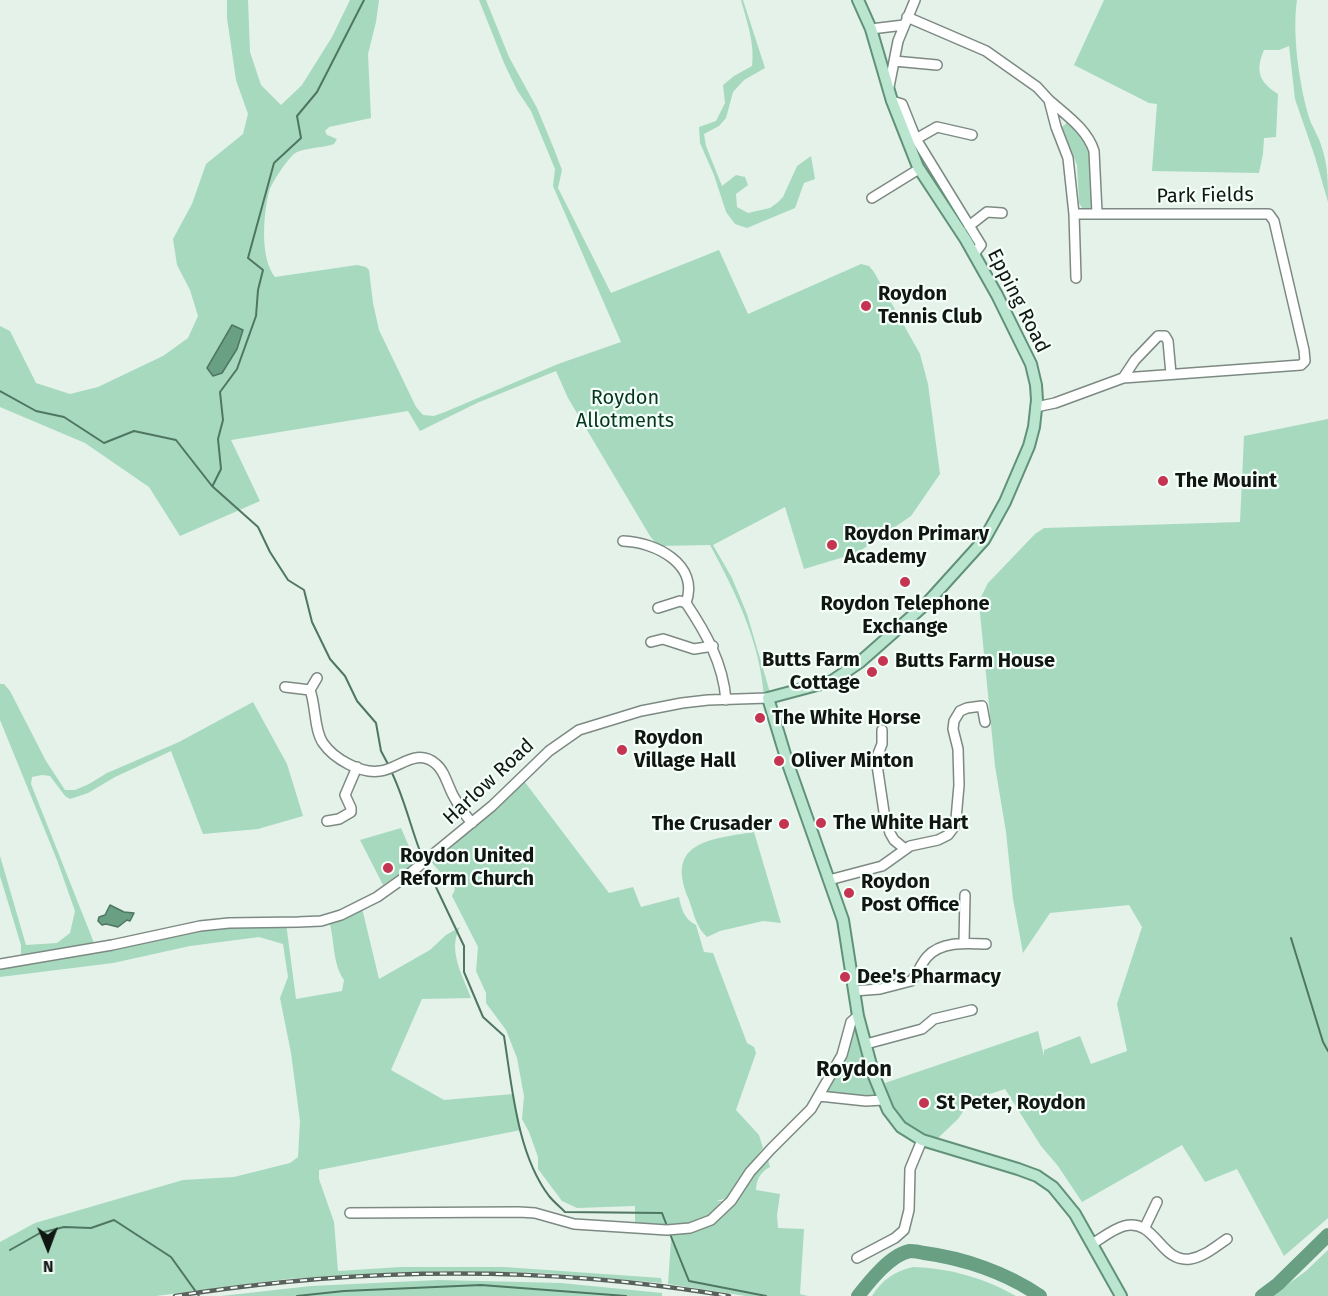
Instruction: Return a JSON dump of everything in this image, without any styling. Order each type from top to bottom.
[{"type":"main road","name":"Epping Road","points":[[768,698],[832,681],[846,672],[918,612],[954,574],[984,540],[1000,511],[1032,437],[1036,407],[1036,385],[1031,364],[974,254],[919,169],[892,101],[890,87],[871,28],[858,0]]},
{"type":"main road","points":[[768,698],[847,937],[858,1016],[883,1100],[901,1126],[922,1140],[1037,1176],[1053,1187],[1092,1244],[1121,1296]]},
{"type":"street","points":[[890,87],[894,61],[905,21],[915,0]]},
{"type":"street","points":[[871,28],[905,21],[986,51],[1037,87],[1086,134],[1094,151],[1097,213]]},
{"type":"street","points":[[894,61],[937,65]]},
{"type":"street","points":[[1049,100],[1056,128],[1068,158],[1074,214],[1076,278]]},
{"type":"street","points":[[892,101],[902,104],[916,139],[981,245],[974,254]]},
{"type":"street","points":[[1056,128],[1070,118]]},
{"type":"street","points":[[916,139],[937,127],[972,135]]},
{"type":"street","points":[[872,198],[919,169]]},
{"type":"street","points":[[969,226],[987,212],[1002,213]]},
{"type":"street","name":"Park Fields","points":[[1074,214],[1269,214],[1274,221],[1305,361],[1301,365],[1171,374]]},
{"type":"street","points":[[1036,407],[1055,403],[1123,378],[1171,374],[1168,341],[1165,336],[1158,336],[1135,360],[1123,378]]},
{"type":"street","points":[[623,541],[636,542],[662,550],[682,567],[690,594],[686,603]]},
{"type":"street","points":[[658,608],[680,601],[686,603],[712,646],[723,678],[726,700]]},
{"type":"street","points":[[651,642],[663,639],[694,649],[712,646]]},
{"type":"street","points":[[310,690],[317,678]]},
{"type":"street","points":[[285,687],[310,690]]},
{"type":"street","points":[[310,690],[315,703],[318,733],[323,743],[334,754],[357,767],[379,772],[415,758],[426,759],[437,764],[453,796],[472,823]]},
{"type":"street","name":"Harlow Road","points":[[0,964],[112,945],[200,926],[229,923],[298,922],[331,918],[360,907],[385,892],[472,823],[549,751],[579,730],[641,711],[697,701],[768,698]]},
{"type":"street","points":[[829,880],[882,866],[910,846],[939,840],[948,835],[954,827],[959,785],[954,721],[960,711],[982,706],[985,722]]},
{"type":"street","points":[[882,730],[882,744],[877,765],[884,812],[890,833],[894,840],[905,849]]},
{"type":"street","points":[[327,822],[339,819],[351,812],[345,795],[357,767]]},
{"type":"street","points":[[964,943],[965,895]]},
{"type":"street","points":[[854,991],[880,989],[911,981],[928,955],[948,945],[986,944]]},
{"type":"street","points":[[866,1044],[922,1029],[934,1019],[972,1010]]},
{"type":"street","points":[[350,1213],[519,1212],[535,1213],[574,1224],[667,1230],[701,1226],[731,1201],[750,1172],[811,1109],[842,1055],[851,1022],[858,1016]]},
{"type":"street","points":[[819,1096],[866,1101],[883,1100]]},
{"type":"street","points":[[857,1258],[895,1238],[904,1230],[909,1210],[910,1169],[922,1140]]},
{"type":"street","points":[[1145,1227],[1157,1202]]},
{"type":"street","points":[[1092,1244],[1124,1226],[1145,1227],[1166,1250],[1179,1258],[1190,1259],[1202,1255],[1227,1239]]},
{"type":"green space","name":"Roydon Allotments","points":[[227,0],[248,0],[250,52],[261,85],[281,105],[302,85],[332,37],[350,0],[379,0],[368,54],[371,118],[329,127],[325,131],[327,135],[337,139],[334,144],[297,152],[287,161],[270,188],[264,224],[265,248],[270,269],[275,277],[357,265],[369,270],[379,330],[416,407],[423,415],[434,416],[445,412],[558,364],[621,342],[553,186],[555,169],[531,111],[517,90],[504,63],[479,0],[486,0],[509,57],[537,108],[562,170],[558,188],[611,293],[719,250],[748,314],[861,264],[869,266],[874,272],[920,354],[928,384],[940,474],[911,516],[857,553],[804,569],[785,507],[713,545],[732,578],[747,614],[771,696],[764,697],[758,657],[752,637],[729,581],[710,545],[658,546],[568,398],[556,371],[477,403],[420,431],[408,411],[231,440],[260,501],[180,536],[149,487],[85,443],[0,407],[0,326],[10,331],[36,383],[70,394],[98,387],[163,356],[188,338],[198,316],[190,290],[177,265],[173,239],[192,204],[206,164],[243,134],[248,114],[236,80],[227,18]]},
{"type":"green space","points":[[741,0],[743,0],[765,68],[744,80],[733,92],[726,118],[719,126],[704,134],[706,146],[722,186],[736,175],[745,177],[748,185],[736,194],[737,207],[748,213],[770,208],[777,203],[783,197],[797,166],[811,156],[815,179],[804,183],[795,208],[747,228],[735,224],[726,212],[714,175],[700,143],[699,127],[716,121],[725,103],[723,85],[752,66],[751,41]]},
{"type":"green space","points":[[1104,0],[1297,0],[1295,27],[1299,73],[1308,114],[1321,144],[1325,161],[1328,202],[1295,99],[1289,46],[1279,50],[1264,50],[1261,57],[1260,75],[1278,94],[1276,137],[1264,138],[1259,173],[1152,171],[1157,104],[1149,103],[1074,65]]},
{"type":"green space","points":[[1069,121],[1091,143],[1094,205],[1088,210],[1083,209],[1079,203],[1077,165],[1062,127]]},
{"type":"green space","points":[[1328,419],[1328,1218],[1284,1256],[1237,1169],[1205,1182],[1182,1145],[1082,1202],[1058,1166],[1041,1146],[1005,1089],[971,1100],[958,1119],[937,1139],[916,1131],[902,1120],[892,1104],[885,1083],[1038,1031],[1044,1056],[1044,1050],[1080,1036],[1091,1064],[1127,1051],[1117,1004],[1142,927],[1129,905],[1050,913],[1023,953],[1013,899],[1006,832],[995,766],[980,613],[980,599],[988,583],[1035,534],[1044,528],[1240,522],[1244,436]]},
{"type":"green space","points":[[0,684],[4,684],[10,691],[46,761],[65,790],[75,790],[107,773],[179,742],[253,702],[287,764],[303,816],[258,829],[203,834],[171,751],[115,777],[88,793],[70,799],[65,796],[50,776],[32,777],[31,784],[96,948],[200,926],[286,923],[296,999],[342,991],[344,980],[337,966],[329,921],[362,908],[379,979],[430,950],[446,935],[460,927],[456,936],[456,954],[471,998],[422,999],[391,1070],[444,1100],[513,1094],[521,1130],[319,1170],[319,1179],[334,1222],[338,1271],[401,1267],[504,1267],[661,1278],[662,1283],[545,1273],[442,1271],[287,1279],[156,1296],[0,1296],[0,1242],[35,1223],[183,1180],[234,1177],[290,1163],[298,1157],[300,1121],[291,1053],[280,998],[288,977],[283,944],[259,937],[190,946],[113,963],[0,977],[0,964],[21,961],[21,945],[0,876],[0,856],[26,945],[57,943],[70,933],[75,911],[57,860],[0,720]]},
{"type":"green space","points":[[524,781],[609,893],[633,887],[641,907],[679,897],[684,914],[696,925],[704,952],[713,953],[747,1043],[754,1047],[756,1053],[736,1110],[759,1135],[763,1148],[728,1198],[716,1201],[731,1201],[766,1153],[770,1167],[760,1176],[756,1190],[780,1194],[778,1228],[804,1229],[800,1294],[808,1296],[746,1296],[668,1284],[672,1225],[635,1226],[635,1206],[577,1208],[562,1201],[538,1169],[538,1157],[522,1119],[524,1096],[517,1058],[506,1030],[486,1003],[486,993],[476,971],[478,947],[452,896],[455,889],[430,859]]},
{"type":"green space","points":[[401,828],[416,863],[383,885],[360,840]]},
{"type":"green space","points":[[754,832],[781,923],[763,921],[720,931],[707,937],[696,920],[683,881],[682,866],[687,855],[708,841]]},
{"type":"green space","points":[[854,1027],[876,1097],[875,1098],[825,1093]]},
{"type":"green space","points":[[1328,1250],[1328,1296],[1272,1296],[1306,1271]]},
{"type":"green space","points":[[913,1267],[940,1269],[966,1275],[1016,1296],[872,1296],[890,1277]]},
{"type":"green space","points":[[439,1280],[561,1283],[662,1293],[662,1296],[221,1296],[311,1286]]},
{"type":"shaded area","points":[[232,325],[243,330],[237,349],[222,373],[213,376],[207,368]]},
{"type":"shaded area","points":[[110,905],[124,912],[134,913],[130,921],[127,920],[118,927],[102,925],[98,921],[99,917],[105,915]]},
{"type":"waterway","points":[[213,485],[221,469],[218,439],[223,420],[220,392],[237,369],[256,316],[258,290],[263,270],[248,258],[274,163],[301,138],[297,116],[317,92],[364,0]]},
{"type":"waterway","points":[[0,391],[36,411],[64,417],[104,443],[134,431],[176,440],[212,486],[258,527],[270,552],[288,580],[304,590],[312,622],[330,659],[345,676],[357,701],[376,723],[381,751],[389,766]]},
{"type":"waterway","points":[[391,771],[423,859]]},
{"type":"waterway","points":[[425,864],[464,946],[464,972],[483,1017],[504,1036],[513,1098],[523,1140],[538,1179],[549,1196],[565,1212],[662,1213],[667,1226]]},
{"type":"waterway","points":[[1291,938],[1323,1042],[1328,1051]]},
{"type":"waterway","points":[[10,1250],[40,1233],[64,1227],[91,1228],[114,1220],[171,1257],[199,1296]]},
{"type":"waterway","points":[[670,1234],[689,1281],[766,1296]]},
{"type":"waterway","points":[[1262,1296],[1278,1284],[1328,1235]]},
{"type":"waterway","points":[[858,1296],[888,1263],[895,1257],[910,1251],[939,1255],[984,1268],[1013,1280],[1040,1296]]},
{"type":"waterway","points":[[297,1296],[344,1291],[481,1285],[626,1296]]},
{"type":"railway","points":[[175,1296],[313,1279],[452,1274],[591,1279],[729,1296]]},
{"type":"place","name":"Roydon Tennis Club","points":[[866,306]]},
{"type":"place","name":"The Mouint","points":[[1163,481]]},
{"type":"place","name":"Roydon Primary Academy","points":[[832,545]]},
{"type":"place","name":"Roydon Telephone Exchange","points":[[905,582]]},
{"type":"place","name":"Butts Farm House","points":[[883,661]]},
{"type":"place","name":"Butts Farm Cottage","points":[[872,672]]},
{"type":"place","name":"The White Horse","points":[[760,718]]},
{"type":"place","name":"Roydon Village Hall","points":[[622,750]]},
{"type":"place","name":"Oliver Minton","points":[[779,761]]},
{"type":"place","name":"The White Hart","points":[[821,823]]},
{"type":"place","name":"The Crusader","points":[[784,824]]},
{"type":"place","name":"Roydon United Reform Church","points":[[388,868]]},
{"type":"place","name":"Roydon Post Office","points":[[849,893]]},
{"type":"place","name":"Dee's Pharmacy","points":[[845,977]]},
{"type":"place","name":"St Peter, Roydon","points":[[924,1103]]},
{"type":"district","name":"Roydon","points":[[854,1070]]}]
